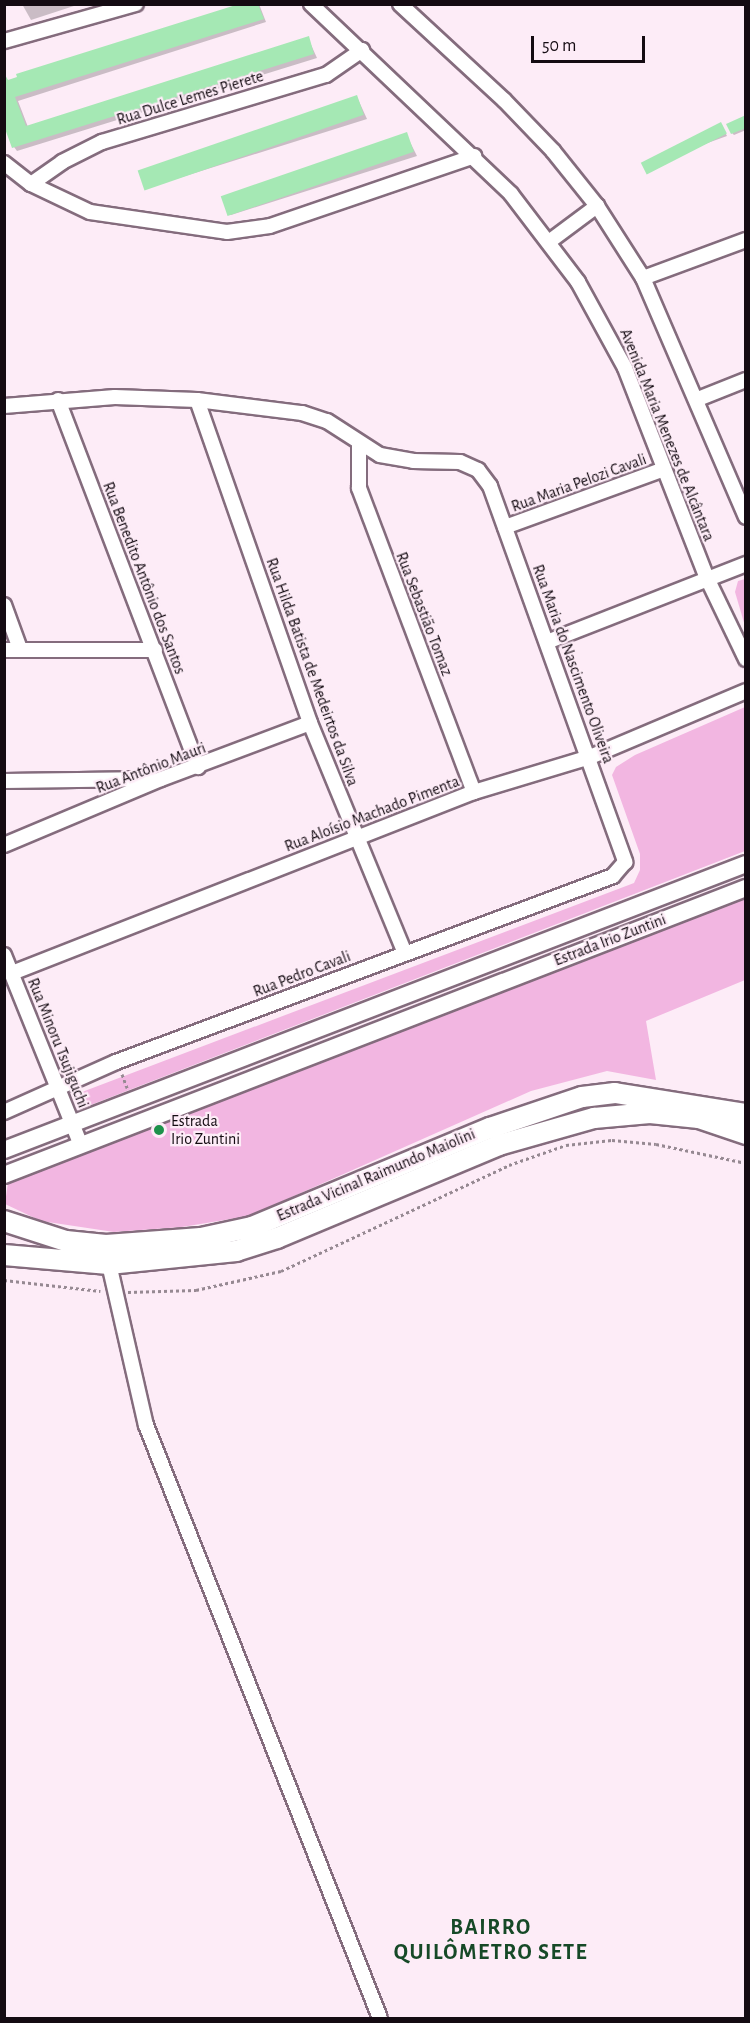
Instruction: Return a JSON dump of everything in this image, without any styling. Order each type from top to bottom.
[{"type":"main road","name":"Estrada Vicinal Raimundo Maiolini","points":[[4,1221],[66,1241],[106,1245],[201,1238],[252,1227],[490,1128],[582,1097],[615,1092],[746,1114]]},
{"type":"main road","name":"Estrada Vicinal Raimundo Maiolini","points":[[4,1255],[109,1264],[236,1251],[277,1238],[499,1145],[594,1118],[650,1113],[699,1118],[746,1134]]},
{"type":"street","points":[[4,41],[136,4]]},
{"type":"street","name":"Avenida Maria Menezes de Alcântara","points":[[311,4],[474,156],[550,241],[603,324],[640,405],[707,578],[746,659]]},
{"type":"street","points":[[400,4],[520,117],[597,206],[643,278],[698,399],[744,510]]},
{"type":"street","name":"Rua Dulce Lemes Pierete","points":[[31,184],[62,162],[102,142],[326,75],[362,50]]},
{"type":"street","points":[[4,163],[31,184],[106,216],[244,231],[474,156]]},
{"type":"street","points":[[550,241],[597,206]]},
{"type":"street","points":[[643,278],[746,240]]},
{"type":"street","points":[[698,399],[746,380]]},
{"type":"street","points":[[4,406],[115,397],[197,400],[315,416],[359,444]]},
{"type":"street","name":"Rua Benedito Antônio dos Santos","points":[[58,400],[198,767]]},
{"type":"street","name":"Rua Hilda Batista de Medeirtos da Silva","points":[[197,400],[310,723],[405,953]]},
{"type":"street","name":"Rua Maria do Nascimento Oliveira","points":[[359,444],[396,459],[453,461],[472,466],[490,486],[590,757],[625,862],[613,876]]},
{"type":"street","name":"Rua Sebastião Tomaz","points":[[359,444],[360,488],[474,792]]},
{"type":"street","name":"Rua Maria Pelozi Cavali","points":[[505,527],[664,470]]},
{"type":"street","points":[[547,642],[746,564]]},
{"type":"street","points":[[4,605],[20,649]]},
{"type":"street","points":[[4,650],[155,650]]},
{"type":"street","name":"Rua Aloísio Machado Pimenta","points":[[12,973],[474,792],[590,757],[746,691]]},
{"type":"street","name":"Rua Antônio Mauri","points":[[4,845],[161,779],[310,723]]},
{"type":"street","points":[[4,781],[161,779]]},
{"type":"street","name":"Estrada Irio Zuntini","points":[[4,1150],[746,864]]},
{"type":"street","name":"Rua Pedro Cavali","points":[[4,1112],[116,1062],[613,876]]},
{"type":"street","name":"Estrada Irio Zuntini","points":[[4,1175],[80,1143],[746,888]]},
{"type":"street","name":"Rua Minoru Tsujiguchi","points":[[4,955],[60,1088],[80,1143]]},
{"type":"street","points":[[109,1264],[146,1425],[379,2017]]},
{"type":"path","points":[[4,1280],[114,1293],[196,1290],[281,1271],[510,1165],[566,1145],[612,1140],[656,1144],[746,1163]]},
{"type":"shaded area","points":[[746,579],[745,626],[735,592],[738,581]]},
{"type":"shaded area","points":[[745,707],[745,851],[88,1106],[82,1092],[634,883],[640,870],[640,854],[612,775],[616,767],[635,755]]},
{"type":"shaded area","points":[[745,898],[745,980],[646,1021],[656,1080],[607,1071],[531,1091],[249,1216],[182,1227],[114,1232],[41,1221],[5,1204],[8,1182]]},
{"type":"building","points":[[239,4],[258,4],[264,19],[15,97],[26,126],[309,36],[314,54],[12,148],[4,126],[4,73],[8,80],[17,77],[16,74]]},
{"type":"building","points":[[357,95],[364,115],[144,190],[138,171]]},
{"type":"building","points":[[746,115],[746,128],[731,134],[726,124]]},
{"type":"building","points":[[721,122],[727,134],[647,174],[641,163]]},
{"type":"building","points":[[407,132],[414,152],[228,216],[221,196]]},
{"type":"place","name":"Estrada Irio Zuntini","points":[[159,1130]]},
{"type":"district","name":"BAIRRO QUILÔMETRO SETE","points":[[491,1940]]}]
